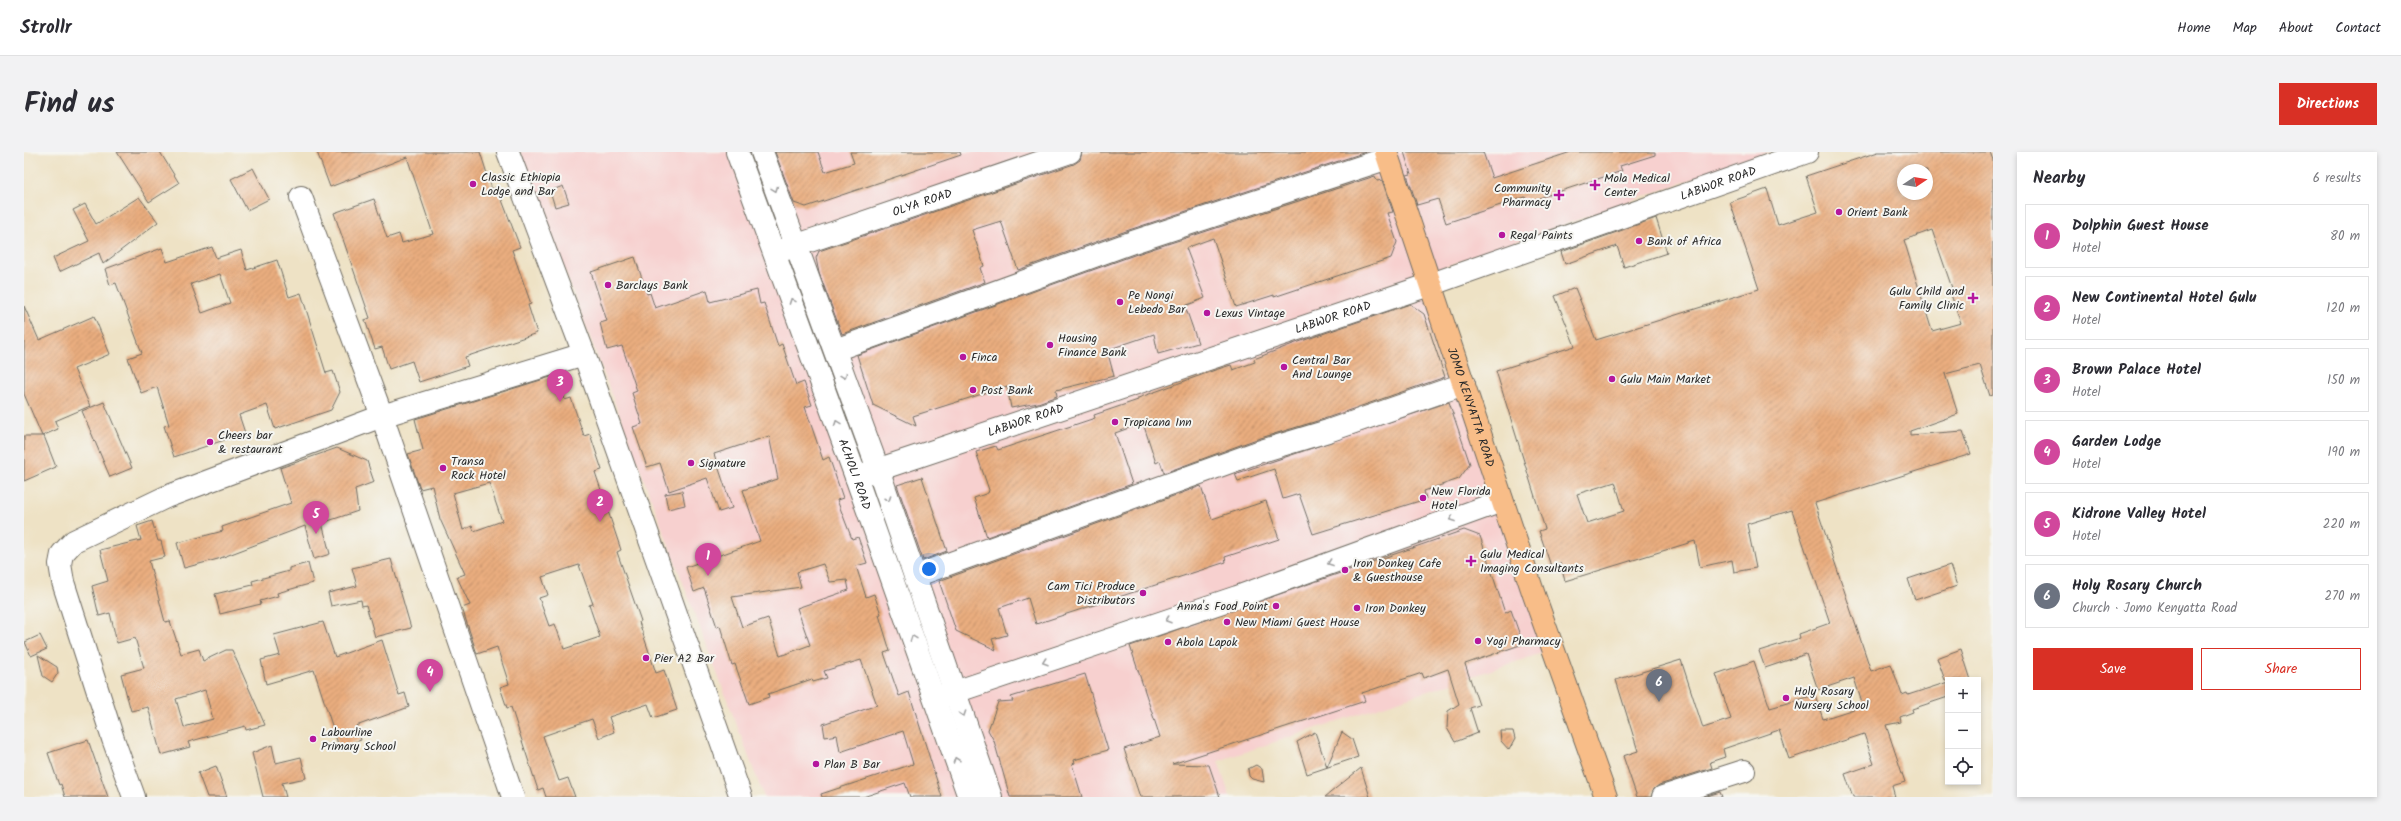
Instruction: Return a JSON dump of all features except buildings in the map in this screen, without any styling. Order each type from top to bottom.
[{"type":"main road","name":"JOMO KENYATTA ROAD","points":[[1387,155],[1428,285],[1464,384],[1553,651],[1606,797]]},
{"type":"street","points":[[508,152],[584,354],[741,797]]},
{"type":"street","name":"ACHOLI ROAD","points":[[737,152],[856,477],[969,797]]},
{"type":"street","name":"ACHOLI ROAD","points":[[762,152],[878,469],[991,797]]},
{"type":"street","name":"OLYA ROAD","points":[[774,254],[796,245],[1070,152]]},
{"type":"street","name":"LABWOR ROAD","points":[[856,477],[1428,285],[1807,152]]},
{"type":"street","points":[[835,350],[1133,242],[1387,155]]},
{"type":"street","points":[[301,197],[382,416],[512,797]]},
{"type":"street","points":[[134,797],[113,739],[63,582],[60,564],[62,554],[74,541],[166,497],[382,416],[584,354]]},
{"type":"street","points":[[915,576],[1258,452],[1328,431],[1464,384]]},
{"type":"street","points":[[935,699],[1237,597],[1502,501]]},
{"type":"street","points":[[1663,797],[1744,771]]},
{"type":"shaded area","points":[[520,152],[1769,152],[1422,275],[1551,650],[1218,761],[1230,797],[764,797]]},
{"type":"place","name":"Classic Ethiopia Lodge and Bar","points":[[473,184]]},
{"type":"place","name":"Mola Medical Center","points":[[1595,185]]},
{"type":"place","name":"Community Pharmacy","points":[[1559,195]]},
{"type":"place","name":"Orient Bank","points":[[1839,212]]},
{"type":"place","name":"Regal Paints","points":[[1502,235]]},
{"type":"place","name":"Bank of Africa","points":[[1639,241]]},
{"type":"place","name":"Barclays Bank","points":[[608,285]]},
{"type":"place","name":"Gulu Child and Family Clinic","points":[[1973,298]]},
{"type":"place","name":"Pe Nongi Lebedo Bar","points":[[1120,302]]},
{"type":"place","name":"Lexus Vintage","points":[[1207,313]]},
{"type":"place","name":"Housing Finance Bank","points":[[1050,345]]},
{"type":"place","name":"Finca","points":[[963,357]]},
{"type":"place","name":"Central Bar And Lounge","points":[[1284,367]]},
{"type":"place","name":"Gulu Main Market","points":[[1612,379]]},
{"type":"place","name":"Post Bank","points":[[973,390]]},
{"type":"place","name":"Brown Palace Hotel","points":[[560,402]]},
{"type":"place","name":"Tropicana Inn","points":[[1115,422]]},
{"type":"place","name":"Cheers bar & restaurant","points":[[210,442]]},
{"type":"place","name":"Signature","points":[[691,463]]},
{"type":"place","name":"Transa Rock Hotel","points":[[443,468]]},
{"type":"place","name":"New Florida Hotel","points":[[1423,498]]},
{"type":"place","name":"New Continental Hotel Gulu","points":[[600,522]]},
{"type":"place","name":"Kidrone Valley Hotel","points":[[316,534]]},
{"type":"place","name":"Gulu Medical Imaging Consultants","points":[[1471,561]]},
{"type":"place","name":"Iron Donkey Cafe & Guesthouse","points":[[1345,570]]},
{"type":"place","name":"Dolphin Guest House","points":[[708,576]]},
{"type":"place","name":"Cam Tici Produce Distributors","points":[[1143,593]]},
{"type":"place","name":"Anna's Food Point","points":[[1276,606]]},
{"type":"place","name":"Iron Donkey","points":[[1357,608]]},
{"type":"place","name":"New Miami Guest House","points":[[1227,622]]},
{"type":"place","name":"Yogi Pharmacy","points":[[1478,641]]},
{"type":"place","name":"Abola Lapok","points":[[1168,642]]},
{"type":"place","name":"Pier A2 Bar","points":[[646,658]]},
{"type":"place","name":"Garden Lodge","points":[[430,692]]},
{"type":"place","name":"Holy Rosary Nursery School","points":[[1786,698]]},
{"type":"place","name":"Holy Rosary Church","points":[[1659,702]]},
{"type":"place","name":"Labourline Primary School","points":[[313,739]]},
{"type":"place","name":"Plan B Bar","points":[[816,764]]}]
